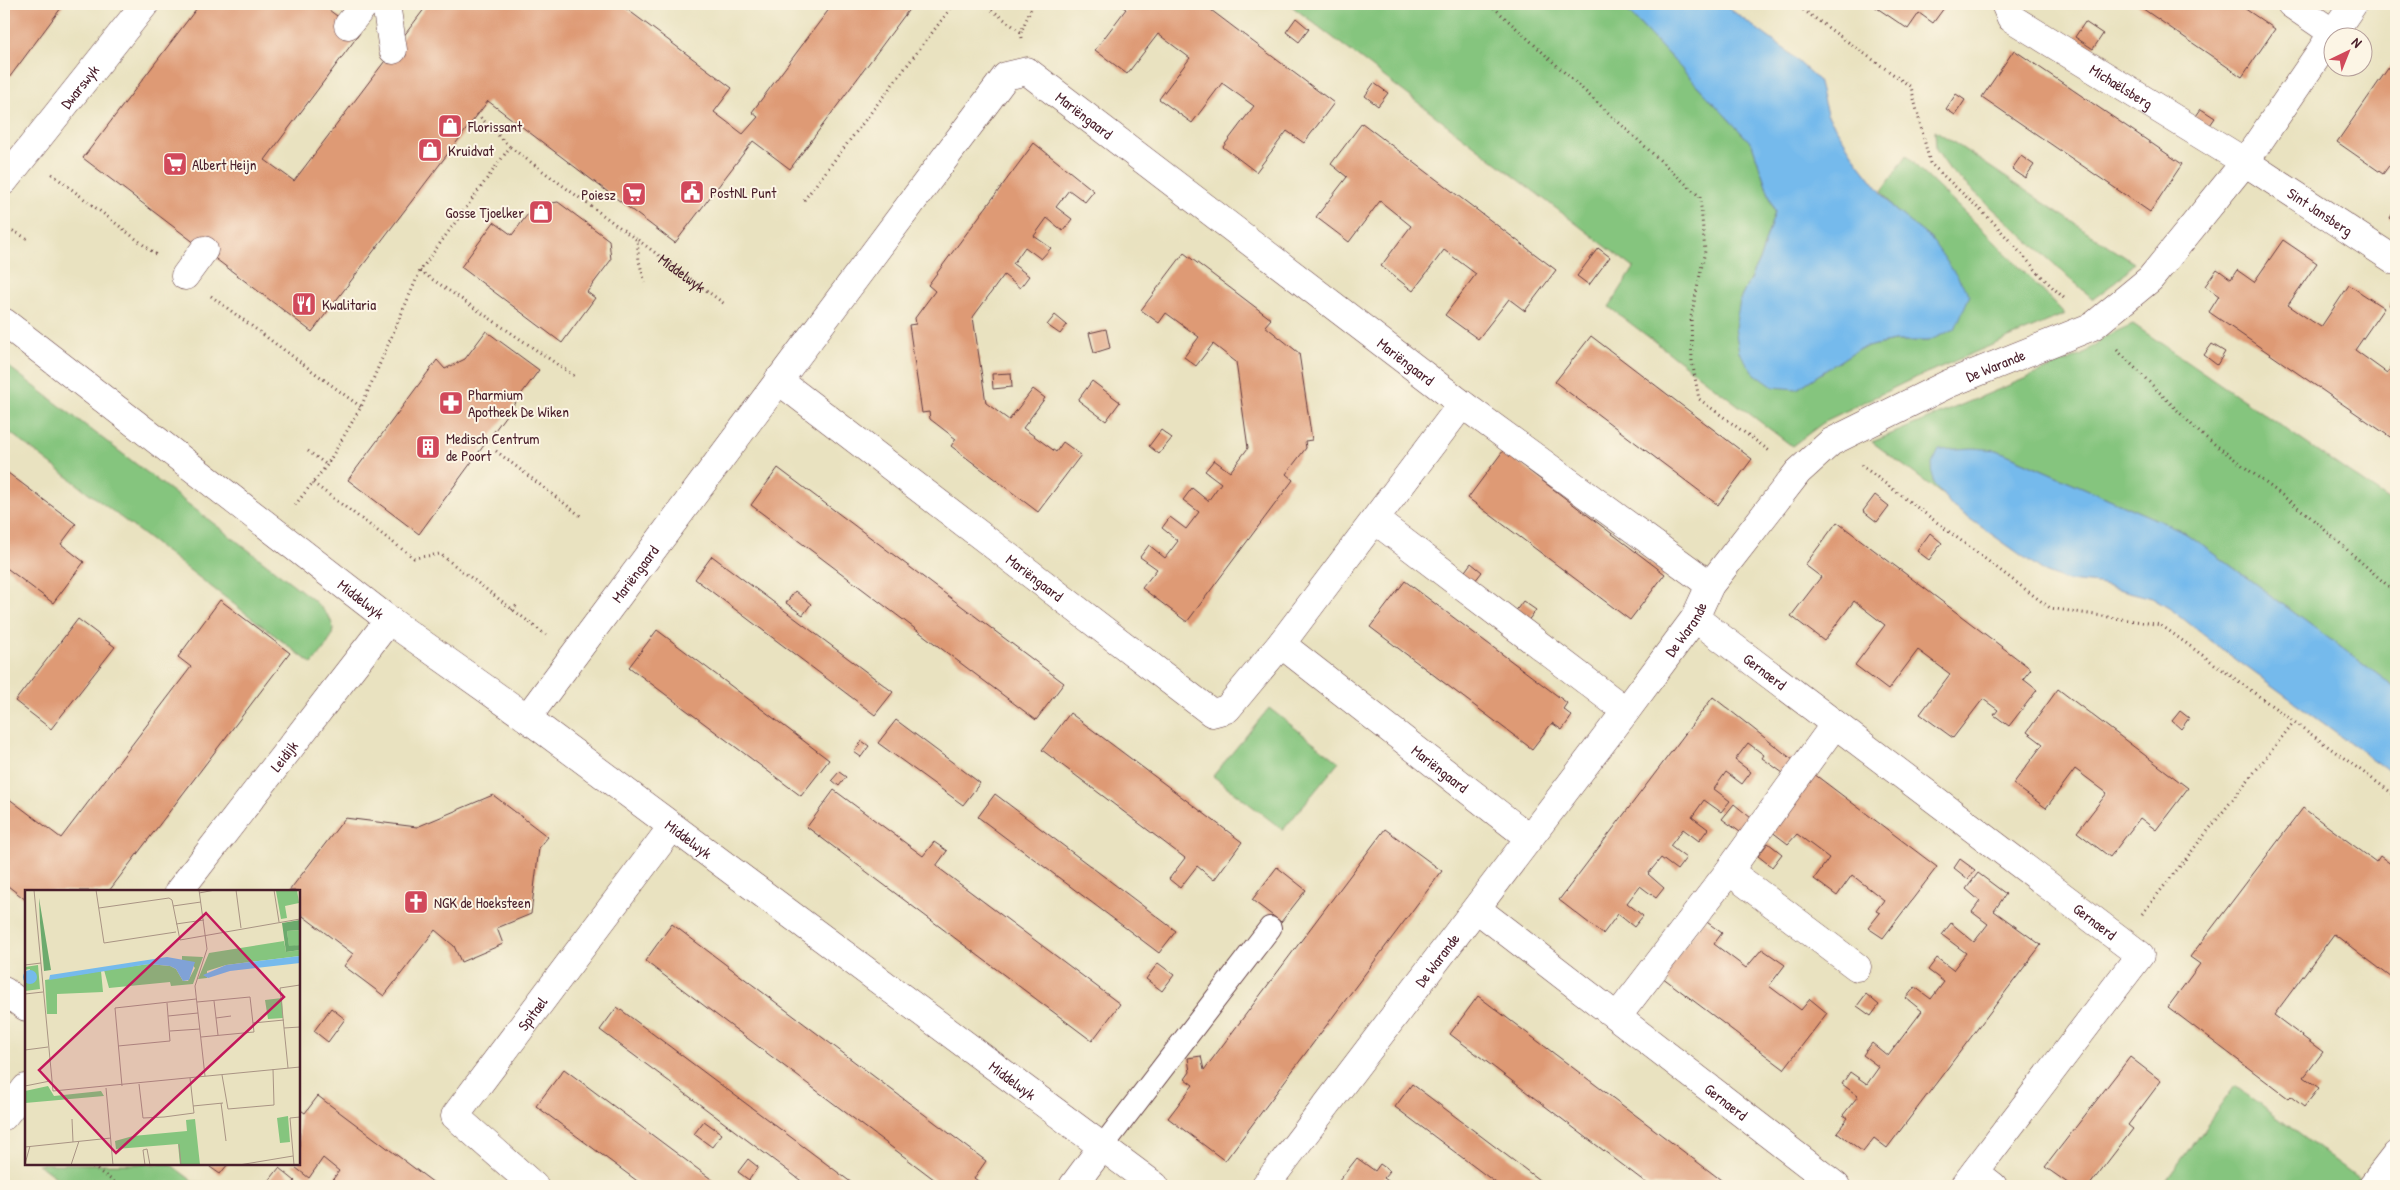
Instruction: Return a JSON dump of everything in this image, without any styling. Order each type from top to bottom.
[{"type":"street","name":"Dwarswyk","points":[[7,170],[145,4]]},
{"type":"street","points":[[348,25],[365,4]]},
{"type":"street","points":[[386,4],[393,50]]},
{"type":"street","name":"Michaëlsberg","points":[[2005,4],[2011,18],[2245,162]]},
{"type":"street","points":[[2291,4],[2326,28]]},
{"type":"street","name":"De Warande","points":[[2336,28],[2353,4]]},
{"type":"street","name":"De Warande","points":[[1265,1186],[1477,909],[1528,837],[1626,711],[1695,618],[1710,586],[1798,472],[1831,442],[1948,384],[2093,326],[2150,279],[2245,162],[2322,49]]},
{"type":"street","name":"Mariëngaard","points":[[527,718],[1006,76],[1027,71],[1462,404],[1710,586]]},
{"type":"street","name":"Sint Jansberg","points":[[2245,162],[2396,261]]},
{"type":"street","points":[[185,276],[204,250]]},
{"type":"street","name":"Middelwyk","points":[[4,322],[389,620],[527,718],[1155,1186]]},
{"type":"street","name":"Mariëngaard","points":[[778,380],[1212,713],[1227,710],[1281,644],[1462,404]]},
{"type":"street","points":[[1376,520],[1626,711]]},
{"type":"street","name":"Gernaerd","points":[[1695,618],[2140,955],[1978,1182]]},
{"type":"street","name":"Leidijk","points":[[180,890],[389,620]]},
{"type":"street","name":"Mariëngaard","points":[[1281,644],[1528,837]]},
{"type":"street","points":[[1617,1017],[1728,871],[1836,724]]},
{"type":"street","name":"Spitael","points":[[534,1186],[455,1116],[672,827]]},
{"type":"street","points":[[1728,871],[1857,967]]},
{"type":"street","name":"Gernaerd","points":[[1477,909],[1836,1186]]},
{"type":"street","points":[[4,991],[25,1006]]},
{"type":"street","points":[[4,1116],[25,1089]]},
{"type":"street","points":[[1073,1186],[1102,1147]]},
{"type":"street","points":[[2372,1186],[2396,1155]]},
{"type":"lane","points":[[1102,1147],[1270,928]]},
{"type":"path","points":[[804,200],[954,4]]},
{"type":"path","points":[[984,4],[1021,32]]},
{"type":"path","points":[[1490,4],[1700,197],[1705,251],[1691,317],[1692,361],[1698,399],[1798,472]]},
{"type":"path","points":[[1795,4],[1911,87],[1930,163],[1992,220],[2044,279],[2200,432],[2308,515],[2396,593]]},
{"type":"path","name":"Middelwyk","points":[[477,114],[510,147],[726,305]]},
{"type":"path","points":[[274,531],[327,465],[361,407],[420,271],[510,147]]},
{"type":"path","points":[[4,226],[28,239]]},
{"type":"path","name":"Middelwyk","points":[[637,240],[638,261],[646,286]]},
{"type":"path","points":[[420,271],[576,377]]},
{"type":"path","points":[[1831,442],[2050,608],[2162,625],[2396,796]]},
{"type":"path","points":[[308,451],[327,465]]},
{"type":"path","points":[[496,451],[582,517]]},
{"type":"path","points":[[312,482],[414,558],[440,554],[572,656]]},
{"type":"path","points":[[512,610],[518,603]]},
{"type":"path","points":[[2122,940],[2294,722]]},
{"type":"path","points":[[90,1165],[120,1186]]},
{"type":"green space","points":[[1289,4],[1621,4],[1752,144],[1775,212],[1760,258],[1740,300],[1797,389],[1858,349],[1894,341],[1928,341],[1931,239],[1895,210],[1882,191],[1907,155],[2065,314],[1910,380],[1827,420],[1792,446],[1609,307],[1634,268]]},
{"type":"green space","points":[[1935,130],[2134,263],[2118,280],[2093,299],[1950,170],[1936,150]]},
{"type":"green space","points":[[2133,324],[2396,505],[2396,688],[2185,532],[1997,450],[1933,483],[1943,495],[1872,442],[2082,355],[2106,336]]},
{"type":"green space","points":[[4,363],[311,598],[328,616],[333,630],[327,645],[312,664],[4,428]]},
{"type":"green space","points":[[1269,708],[1339,762],[1283,830],[1213,776]]},
{"type":"green space","points":[[2235,1086],[2369,1186],[2162,1186]]},
{"type":"green space","points":[[39,1165],[171,1165],[194,1182],[252,1184],[256,1186],[68,1186]]},
{"type":"water","points":[[1621,4],[1723,4],[1787,51],[1818,80],[1827,114],[1857,161],[1895,210],[1931,239],[1970,295],[1955,329],[1928,341],[1894,341],[1858,349],[1797,389],[1773,387],[1754,373],[1739,352],[1735,328],[1740,300],[1760,258],[1775,212],[1752,144]]},
{"type":"water","points":[[1973,448],[1997,450],[2185,532],[2396,688],[2396,776],[2219,647],[2172,610],[2152,598],[2099,584],[2067,581],[2045,572],[1953,507],[1933,483],[1932,464],[1939,450]]},
{"type":"building","points":[[7,4],[64,4],[9,78],[4,74],[4,9]]},
{"type":"building","points":[[200,4],[334,4],[329,10],[360,33],[265,160],[294,181],[428,4],[620,4],[732,88],[714,112],[743,134],[758,117],[752,112],[833,4],[913,4],[790,169],[753,141],[675,243],[488,101],[312,332],[83,158]]},
{"type":"building","points":[[1118,4],[1203,4],[1334,103],[1304,143],[1287,131],[1256,172],[1223,147],[1254,106],[1222,83],[1192,123],[1159,99],[1190,58],[1158,34],[1127,74],[1095,50],[1126,9]]},
{"type":"building","points":[[1871,4],[1947,4],[1933,23],[1919,13],[1908,29]]},
{"type":"building","points":[[2136,4],[2238,4],[2275,29],[2242,77]]},
{"type":"building","points":[[1296,18],[1309,29],[1299,42],[1286,32]]},
{"type":"building","points":[[2085,22],[2103,34],[2093,49],[2075,37]]},
{"type":"building","points":[[2014,50],[2182,164],[2150,212],[1982,97]]},
{"type":"building","points":[[2396,57],[2396,156],[2383,174],[2337,142]]},
{"type":"building","points":[[1374,83],[1388,93],[1378,106],[1365,96]]},
{"type":"building","points":[[1956,94],[1965,100],[1955,115],[1946,109]]},
{"type":"building","points":[[2201,109],[2215,118],[2203,135],[2189,126]]},
{"type":"building","points":[[1362,123],[1556,270],[1525,311],[1509,299],[1478,339],[1445,315],[1476,274],[1444,250],[1413,291],[1381,266],[1411,226],[1380,201],[1349,242],[1316,217],[1347,177],[1331,164]]},
{"type":"building","points":[[1034,143],[1094,191],[1085,202],[1069,190],[1056,207],[1072,219],[1063,231],[1047,218],[1034,236],[1051,248],[1041,259],[1025,247],[1013,264],[1029,276],[1020,288],[1004,275],[973,317],[986,403],[1009,420],[1033,389],[1045,398],[1023,428],[1056,452],[1063,442],[1081,455],[1038,512],[951,446],[956,439],[930,419],[929,412],[922,413],[909,325],[916,324],[915,318],[935,291],[928,285]]},
{"type":"building","points":[[2021,156],[2034,165],[2025,178],[2012,169]]},
{"type":"building","points":[[558,202],[609,240],[611,260],[587,292],[595,298],[562,343],[461,267],[494,222],[512,235],[534,206]]},
{"type":"building","points":[[2396,208],[2396,223],[2390,218]]},
{"type":"building","points":[[2283,240],[2317,263],[2288,305],[2304,316],[2321,327],[2349,285],[2384,308],[2355,350],[2387,373],[2396,360],[2396,441],[2209,312],[2219,296],[2205,286],[2217,269],[2231,279],[2237,270],[2254,282]]},
{"type":"building","points":[[1598,248],[1610,257],[1589,285],[1577,276]]},
{"type":"building","points":[[1184,253],[1271,319],[1265,326],[1299,353],[1312,440],[1305,441],[1306,448],[1286,474],[1293,480],[1187,622],[1142,588],[1157,569],[1140,557],[1149,545],[1165,558],[1178,541],[1162,528],[1170,517],[1186,529],[1199,512],[1183,500],[1192,488],[1208,501],[1221,483],[1205,471],[1214,460],[1230,472],[1248,448],[1236,362],[1213,344],[1196,366],[1184,357],[1199,337],[1166,313],[1159,323],[1141,310]]},
{"type":"building","points":[[2396,296],[2396,310],[2389,305]]},
{"type":"building","points":[[1055,315],[1067,325],[1060,334],[1047,325]]},
{"type":"building","points":[[1106,329],[1110,348],[1094,353],[1089,333]]},
{"type":"building","name":"Medisch Centrum de Poort","points":[[486,331],[539,370],[419,534],[348,480],[437,360],[445,369],[465,359]]},
{"type":"building","points":[[1591,336],[1752,459],[1718,505],[1555,382]]},
{"type":"building","points":[[2212,344],[2225,352],[2217,365],[2204,355]]},
{"type":"building","points":[[1011,373],[1012,387],[993,389],[992,374]]},
{"type":"building","points":[[1092,381],[1120,402],[1106,421],[1078,400]]},
{"type":"building","points":[[1161,430],[1172,438],[1159,454],[1149,446]]},
{"type":"building","points":[[1503,451],[1665,574],[1630,620],[1468,498]]},
{"type":"building","points":[[778,468],[1064,683],[1036,720],[751,505]]},
{"type":"building","points":[[4,470],[76,524],[61,544],[84,562],[53,603],[4,566],[4,544],[8,538],[4,535]]},
{"type":"building","points":[[1875,495],[1889,506],[1877,522],[1863,511]]},
{"type":"building","points":[[1837,522],[2031,669],[2023,679],[2037,690],[2009,726],[1994,715],[1998,710],[1983,699],[1953,738],[1920,714],[1950,674],[1918,650],[1888,690],[1855,665],[1885,625],[1854,601],[1824,641],[1791,616],[1821,577],[1805,565]]},
{"type":"building","points":[[1930,533],[1942,543],[1929,560],[1917,551]]},
{"type":"building","points":[[712,556],[893,692],[875,715],[695,579]]},
{"type":"building","points":[[1471,563],[1482,572],[1471,586],[1460,578]]},
{"type":"building","points":[[1405,581],[1567,703],[1563,709],[1572,716],[1562,730],[1552,723],[1532,749],[1370,627]]},
{"type":"building","points":[[795,591],[811,604],[803,615],[786,603]]},
{"type":"building","points":[[220,600],[290,653],[110,890],[25,890],[25,899],[4,883],[4,795],[61,838],[191,667],[178,657]]},
{"type":"building","points":[[1523,601],[1536,610],[1527,622],[1515,612]]},
{"type":"building","points":[[78,619],[115,647],[51,729],[15,701]]},
{"type":"building","points":[[657,630],[829,760],[801,796],[629,667]]},
{"type":"building","points":[[2058,689],[2188,788],[2156,830],[2140,818],[2110,857],[2077,832],[2107,793],[2075,769],[2046,808],[2013,784],[2043,744],[2027,732]]},
{"type":"building","points":[[1713,697],[1793,760],[1783,773],[1762,758],[1764,755],[1748,743],[1735,760],[1751,772],[1742,784],[1726,772],[1714,789],[1730,801],[1721,812],[1704,800],[1692,817],[1708,829],[1699,841],[1683,829],[1670,846],[1686,858],[1677,870],[1661,858],[1648,874],[1664,888],[1656,898],[1640,886],[1627,903],[1643,916],[1634,927],[1618,914],[1603,934],[1559,900]]},
{"type":"building","points":[[2180,711],[2189,718],[2181,729],[2172,721]]},
{"type":"building","points":[[1070,713],[1242,842],[1214,880],[1197,866],[1180,888],[1169,879],[1185,858],[1042,750]]},
{"type":"building","points":[[896,720],[980,783],[963,805],[878,743]]},
{"type":"building","points":[[862,741],[869,746],[861,757],[854,752]]},
{"type":"building","points":[[839,772],[846,777],[839,786],[832,780]]},
{"type":"building","points":[[1814,774],[1937,867],[1883,938],[1868,928],[1880,913],[1876,911],[1884,900],[1852,875],[1837,896],[1814,879],[1829,858],[1797,834],[1788,844],[1771,831]]},
{"type":"building","points":[[834,790],[923,856],[934,842],[947,851],[936,866],[1120,1004],[1092,1041],[807,827]]},
{"type":"building","points":[[995,794],[1176,931],[1159,953],[978,817]]},
{"type":"building","name":"NGK de Hoeksteen","points":[[493,795],[548,837],[539,848],[531,914],[497,928],[503,944],[461,962],[454,946],[435,930],[384,996],[344,966],[353,954],[300,914],[300,890],[290,890],[345,818],[417,827]]},
{"type":"building","points":[[1734,804],[1751,818],[1740,832],[1722,819]]},
{"type":"building","points":[[2303,808],[2376,862],[2380,856],[2396,868],[2396,981],[2334,934],[2274,1015],[2323,1052],[2304,1077],[2319,1088],[2304,1107],[2290,1096],[2288,1098],[2168,1007],[2200,964],[2190,957]]},
{"type":"building","points":[[1385,829],[1442,871],[1225,1161],[1168,1118],[1193,1085],[1185,1079],[1190,1072],[1188,1058],[1201,1056],[1204,1070]]},
{"type":"building","points":[[1768,843],[1782,854],[1772,867],[1758,856]]},
{"type":"building","points":[[1960,859],[1975,870],[1968,879],[1954,868]]},
{"type":"building","points":[[1277,867],[1306,890],[1281,922],[1252,900]]},
{"type":"building","points":[[1978,873],[2006,894],[1994,911],[2041,945],[1887,1148],[1874,1138],[1863,1152],[1837,1132],[1848,1118],[1843,1115],[1858,1096],[1842,1084],[1850,1072],[1867,1084],[1879,1067],[1863,1055],[1872,1043],[1888,1056],[1922,1011],[1906,998],[1915,987],[1931,999],[1944,982],[1928,970],[1937,958],[1953,970],[1966,953],[1942,935],[1951,923],[1974,942],[1988,924],[1972,912],[1980,901],[1966,889]]},
{"type":"building","points":[[1704,920],[1722,933],[1714,944],[1746,968],[1762,949],[1785,965],[1769,986],[1801,1010],[1810,999],[1827,1013],[1784,1069],[1662,977]]},
{"type":"building","points":[[672,924],[986,1161],[974,1178],[985,1186],[943,1186],[645,961]]},
{"type":"building","points":[[1158,963],[1174,975],[1162,991],[1146,979]]},
{"type":"building","points":[[1866,994],[1879,1005],[1871,1016],[1857,1006]]},
{"type":"building","points":[[1478,996],[1729,1186],[1649,1185],[1450,1034]]},
{"type":"building","points":[[617,1007],[856,1186],[808,1186],[600,1030]]},
{"type":"building","points":[[331,1008],[345,1019],[328,1042],[314,1031]]},
{"type":"building","points":[[2130,1057],[2161,1081],[2128,1125],[2133,1129],[2089,1186],[2072,1186],[2045,1167]]},
{"type":"building","points":[[564,1069],[721,1186],[644,1186],[536,1106]]},
{"type":"building","points":[[1412,1084],[1547,1186],[1500,1186],[1395,1107]]},
{"type":"building","points":[[318,1096],[438,1186],[328,1186],[339,1171],[323,1158],[309,1178],[292,1165],[300,1165],[300,1110],[305,1113]]},
{"type":"building","points":[[704,1121],[722,1134],[712,1147],[694,1134]]},
{"type":"building","points":[[1357,1158],[1375,1171],[1380,1164],[1390,1171],[1384,1178],[1395,1186],[1335,1186]]},
{"type":"building","points":[[748,1159],[758,1167],[749,1180],[738,1172]]},
{"type":"building","points":[[211,1165],[227,1165],[220,1174],[210,1167]]},
{"type":"building","points":[[279,1168],[295,1181],[291,1186],[265,1186]]},
{"type":"place","name":"Florissant","points":[[450,126]]},
{"type":"place","name":"Kruidvat","points":[[430,150]]},
{"type":"place","name":"Albert Heijn","points":[[175,164]]},
{"type":"place","name":"PostNL Punt","points":[[692,192]]},
{"type":"place","name":"Poiesz","points":[[634,194]]},
{"type":"place","name":"Gosse Tjoelker","points":[[541,212]]},
{"type":"place","name":"Kwalitaria","points":[[304,304]]},
{"type":"place","name":"Pharmium Apotheek De Wiken","points":[[451,403]]},
{"type":"place","name":"Medisch Centrum de Poort","points":[[428,447]]},
{"type":"place","name":"NGK de Hoeksteen","points":[[416,902]]}]
